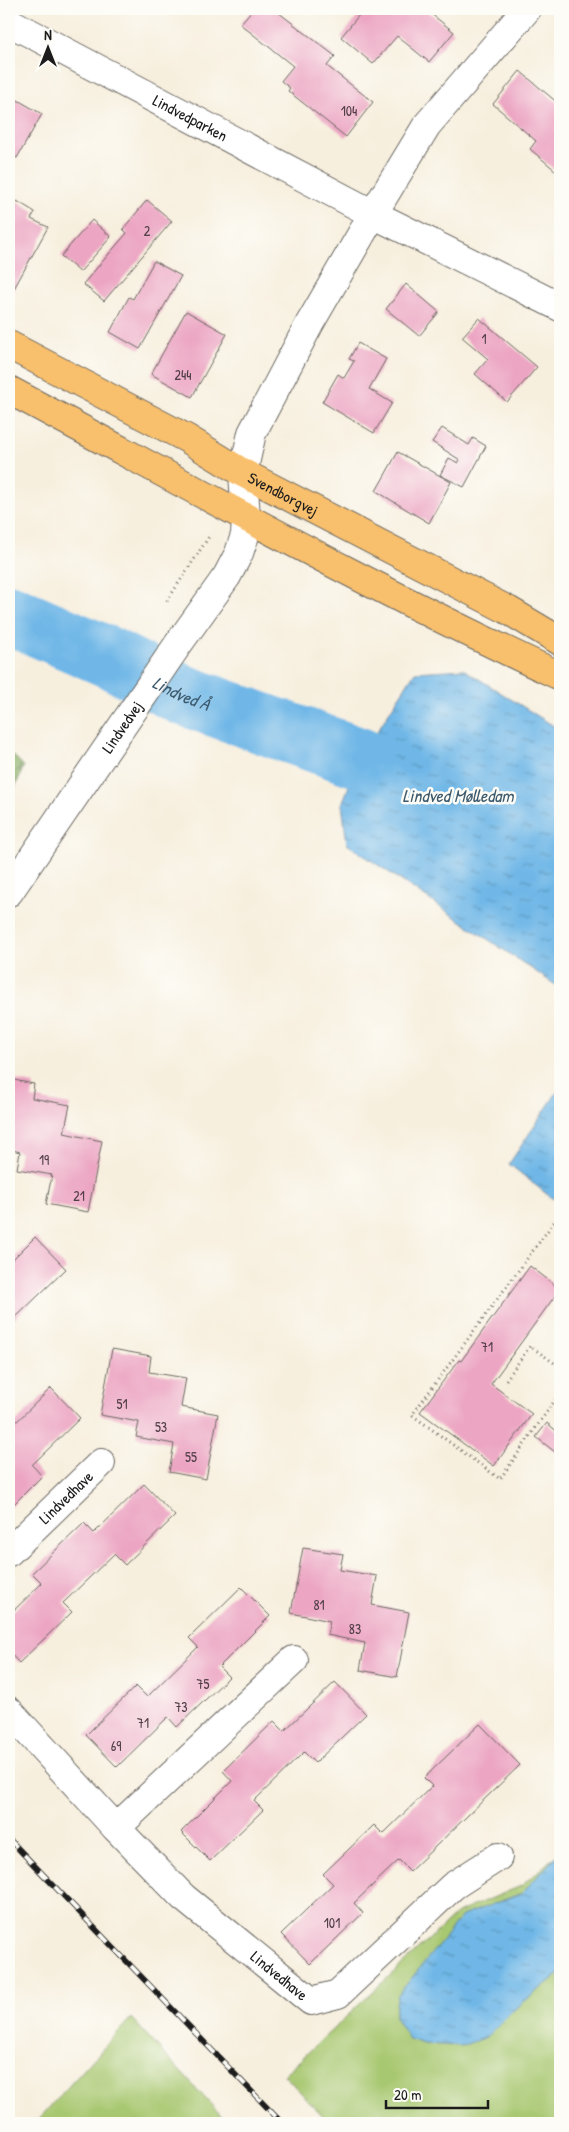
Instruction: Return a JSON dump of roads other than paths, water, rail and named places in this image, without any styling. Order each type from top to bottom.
[{"type":"main road","name":"Svendborgvej","points":[[9,345],[186,438],[243,472],[508,610],[560,641]]},
{"type":"main road","points":[[9,390],[246,518],[494,646],[560,676]]},
{"type":"street","points":[[9,16],[15,9]]},
{"type":"street","points":[[243,472],[252,433],[258,420],[310,323],[427,125],[527,9]]},
{"type":"street","name":"Lindvedparken","points":[[9,22],[373,214],[560,307]]},
{"type":"street","name":"Lindvedvej","points":[[9,892],[227,576],[239,553],[245,536],[246,518],[243,472]]},
{"type":"street","name":"Lindvedhave","points":[[9,1552],[101,1463]]},
{"type":"street","points":[[116,1828],[294,1660]]},
{"type":"street","name":"Lindvedhave","points":[[9,1711],[182,1897],[311,2001],[338,1994],[453,1886],[498,1857]]},
{"type":"water","name":"Lindved Mølledam","points":[[463,669],[560,730],[560,988],[347,844],[342,804],[360,758],[415,672]]},
{"type":"water","points":[[560,1088],[560,1188],[553,1199],[509,1164]]},
{"type":"water","points":[[560,1852],[560,1973],[510,2013],[486,2037],[461,2046],[424,2044],[409,2039],[395,2017],[397,1996],[462,1916],[522,1893]]},
{"type":"waterway","name":"Lindved Å","points":[[9,614],[108,657],[183,695],[360,758]]},
{"type":"railway","points":[[9,1839],[282,2123]]}]
